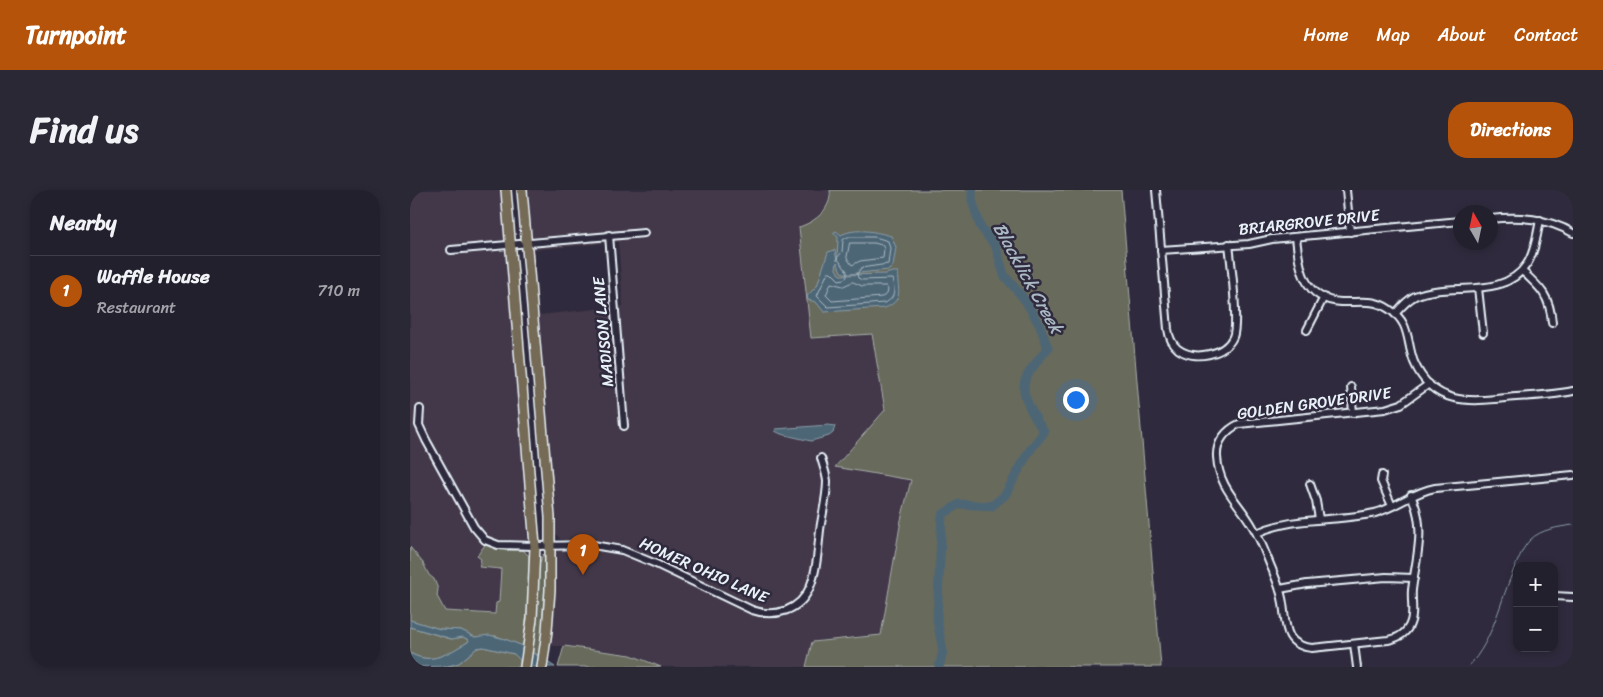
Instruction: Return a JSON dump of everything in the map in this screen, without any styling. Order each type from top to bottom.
[{"type":"main road","points":[[506,190],[535,546],[534,592],[525,667]]},
{"type":"main road","points":[[522,190],[549,502],[551,546],[550,590],[542,667]]},
{"type":"street","points":[[1156,190],[1169,337],[1177,348],[1184,352],[1190,354],[1217,352],[1224,348],[1233,338],[1235,331],[1229,244]]},
{"type":"street","points":[[1346,190],[1350,232]]},
{"type":"street","points":[[1498,218],[1514,217],[1540,220],[1573,233]]},
{"type":"street","points":[[1395,314],[1406,302],[1419,294],[1478,288],[1504,282],[1522,271],[1532,256],[1540,220]]},
{"type":"street","name":"BRIARGROVE DRIVE","points":[[1161,250],[1249,244],[1272,239],[1453,222]]},
{"type":"street","points":[[451,250],[644,233]]},
{"type":"street","name":"MADISON LANE","points":[[609,235],[624,426]]},
{"type":"street","points":[[1296,237],[1298,261],[1302,274],[1309,286],[1324,297],[1340,302],[1363,300],[1374,302],[1395,314],[1406,328],[1414,361],[1429,384],[1450,398],[1468,401],[1573,391]]},
{"type":"street","points":[[1522,271],[1538,286],[1546,297],[1550,305],[1552,323]]},
{"type":"street","points":[[1478,288],[1483,333]]},
{"type":"street","points":[[1307,330],[1324,297]]},
{"type":"street","name":"GOLDEN GROVE DRIVE","points":[[1257,533],[1225,488],[1217,458],[1218,447],[1222,437],[1230,429],[1239,424],[1377,411],[1401,404],[1429,384]]},
{"type":"street","points":[[1350,387],[1353,413]]},
{"type":"street","name":"HOMER OHIO LANE","points":[[420,409],[419,424],[426,440],[479,534],[488,542],[498,545],[593,545],[622,550],[656,564],[752,610],[767,614],[782,612],[792,608],[810,589],[827,480],[821,458]]},
{"type":"street","points":[[1382,475],[1381,481],[1392,506]]},
{"type":"street","points":[[1411,495],[1417,511],[1420,533],[1414,578],[1412,620],[1405,631],[1392,640],[1307,647],[1297,644],[1289,635],[1280,590],[1257,533],[1283,523],[1374,513],[1392,506],[1411,495],[1423,490],[1573,475]]},
{"type":"street","points":[[1310,484],[1316,501],[1319,519]]},
{"type":"street","points":[[1280,590],[1307,584],[1386,577],[1414,578]]},
{"type":"street","points":[[1558,596],[1573,597]]},
{"type":"street","points":[[1354,644],[1356,667]]},
{"type":"shaded area","points":[[410,190],[502,190],[520,413],[530,578],[527,615],[445,611],[437,596],[434,579],[429,575],[423,563],[410,547]]},
{"type":"shaded area","points":[[527,190],[830,190],[827,207],[819,217],[809,224],[811,338],[872,333],[885,410],[835,466],[911,479],[901,520],[881,635],[812,642],[806,667],[661,667],[631,655],[564,646],[545,646],[555,546],[584,544],[560,539],[555,533],[539,315],[623,306],[618,242],[533,250]]},
{"type":"green space","points":[[830,190],[1121,190],[1161,667],[806,667],[812,642],[881,635],[901,520],[911,480],[835,467],[885,410],[872,334],[811,338],[799,227],[811,222],[821,214],[828,203]]},
{"type":"green space","points":[[487,545],[502,550],[523,550],[529,556],[529,597],[523,646],[496,636],[475,637],[461,630],[440,629],[410,620],[410,547],[423,563],[429,575],[434,579],[438,589],[437,596],[445,611],[495,614],[496,603],[499,602],[501,569],[479,567],[481,559],[477,556],[484,546]]},
{"type":"green space","points":[[543,554],[545,559],[545,612],[539,656],[532,651],[539,565]]},
{"type":"green space","points":[[410,627],[451,639],[463,637],[469,640],[454,650],[440,656],[433,658],[418,657],[410,653]]},
{"type":"green space","points":[[564,646],[631,655],[661,667],[558,667]]},
{"type":"green space","points":[[483,647],[514,654],[520,660],[520,667],[444,667],[459,663],[477,648]]},
{"type":"water","points":[[836,231],[841,235],[860,231],[891,236],[896,247],[893,266],[889,270],[848,274],[841,272],[837,262],[836,269],[840,275],[898,272],[899,293],[892,305],[885,308],[824,312],[816,302],[808,300],[807,296],[817,286],[828,252],[835,250],[837,261],[838,237],[833,233]]},
{"type":"water","points":[[835,426],[833,433],[811,441],[775,431],[776,429]]},
{"type":"water","points":[[410,620],[440,629],[461,630],[475,637],[489,635],[505,639],[523,646],[555,667],[528,667],[521,663],[514,654],[483,647],[477,648],[459,663],[448,666],[413,667],[410,665],[410,653],[418,657],[433,658],[447,654],[469,640],[463,637],[452,639],[410,627]]},
{"type":"waterway","name":"Blacklick Creek","points":[[939,667],[943,651],[937,620],[942,515],[959,504],[992,506],[1005,495],[1028,453],[1044,432],[1025,397],[1024,385],[1030,371],[1048,348],[1040,326],[1025,300],[1004,275],[996,247],[980,226],[972,200],[972,190]]},
{"type":"waterway","points":[[1468,667],[1484,645],[1521,553],[1528,543],[1534,536],[1545,531],[1573,525]]},
{"type":"place","name":"Waffle House","points":[[583,575]]}]
